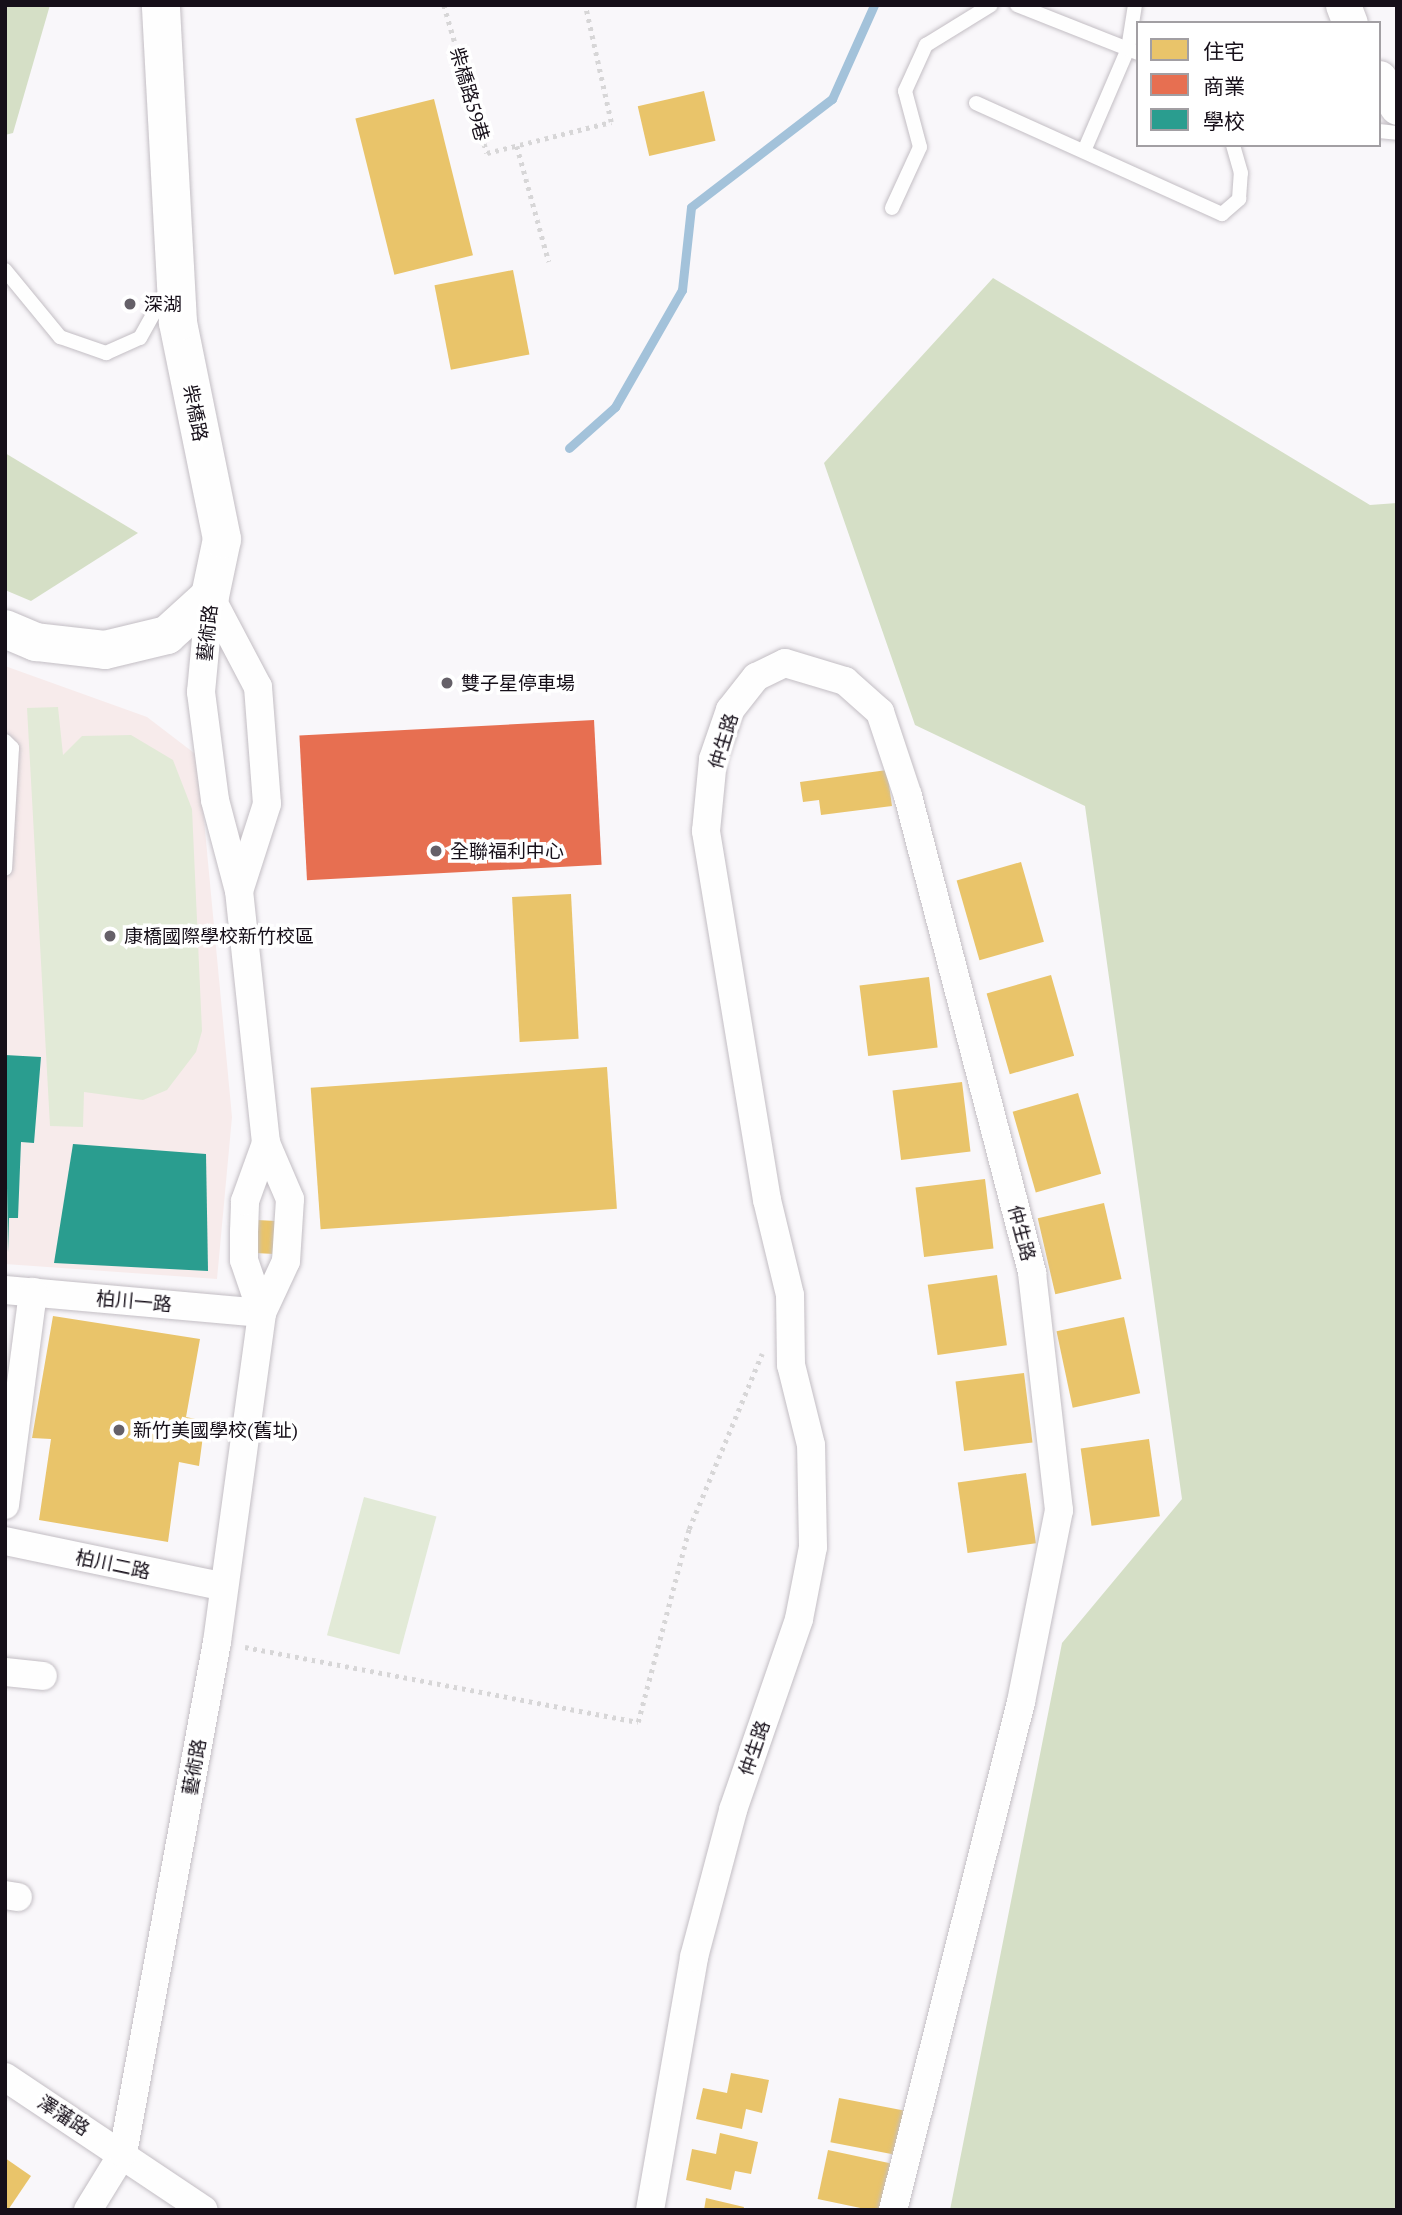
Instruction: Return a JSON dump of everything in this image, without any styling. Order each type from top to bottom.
[{"type":"main road","name":"柴橋路","points":[[161,5],[174,276],[222,539],[210,596]]},
{"type":"main road","points":[[5,629],[36,642],[105,650],[167,635],[210,596]]},
{"type":"street","points":[[1381,81],[1397,107]]},
{"type":"street","name":"藝術路","points":[[210,596],[258,687],[267,804],[239,891]]},
{"type":"street","name":"藝術路","points":[[88,2210],[123,2153],[216,1642],[221,1586],[262,1313],[286,1261],[290,1199],[267,1143],[239,891],[215,800],[201,692],[210,596]]},
{"type":"street","name":"仲生路","points":[[650,2210],[694,1956],[733,1810],[799,1619],[813,1548],[811,1444],[791,1365],[790,1295],[767,1200],[706,831],[713,760],[730,710],[756,677],[785,663],[845,681],[880,712],[908,796],[1032,1273],[1059,1510],[1021,1702],[893,2210]]},
{"type":"street","name":"藝術路","points":[[262,1313],[244,1260],[244,1232],[246,1201],[267,1143]]},
{"type":"street","name":"柏川一路","points":[[5,1290],[262,1313]]},
{"type":"street","points":[[5,1505],[11,1414],[33,1292]]},
{"type":"street","name":"柏川二路","points":[[5,1541],[221,1586]]},
{"type":"street","points":[[5,1672],[43,1676]]},
{"type":"street","name":"澤藩路","points":[[5,2077],[123,2153],[204,2210]]},
{"type":"lane","points":[[892,208],[920,147],[905,91],[926,45],[991,5]]},
{"type":"lane","points":[[1017,5],[1133,51]]},
{"type":"lane","points":[[1084,151],[1133,51],[1135,5]]},
{"type":"lane","points":[[976,103],[1222,215],[1239,199],[1241,173],[1234,147]]},
{"type":"lane","points":[[5,270],[60,337],[106,353],[139,338],[174,276]]},
{"type":"lane","points":[[5,741],[12,748],[5,869]]},
{"type":"path","name":"柴橋路59巷","points":[[444,5],[487,153],[611,122],[585,5]]},
{"type":"path","name":"柴橋路59巷","points":[[517,146],[549,262]]},
{"type":"path","points":[[216,1642],[638,1722],[690,1529],[767,1343]]},
{"type":"shaded area","name":"康橋國際學校新竹校區","points":[[5,666],[147,717],[198,756],[232,1117],[217,1279],[5,1264]]},
{"type":"green space","points":[[5,5],[50,5],[13,133],[5,135]]},
{"type":"green space","points":[[993,278],[1370,505],[1397,503],[1397,2210],[950,2210],[1062,1643],[1182,1499],[1085,806],[915,725],[824,463]]},
{"type":"green space","points":[[5,453],[138,533],[31,601],[5,590]]},
{"type":"green space","points":[[58,707],[63,755],[82,736],[131,735],[173,760],[192,809],[202,1031],[196,1052],[167,1090],[143,1100],[84,1092],[83,1127],[50,1126],[27,708]]},
{"type":"green space","points":[[364,1497],[436,1516],[399,1655],[327,1635]]},
{"type":"building: 住宅","points":[[704,91],[715,141],[649,156],[638,106]]},
{"type":"building: 住宅","points":[[434,99],[473,255],[394,275],[355,119]]},
{"type":"building: 住宅","points":[[513,270],[529,354],[451,370],[434,285]]},
{"type":"building: 住宅","points":[[887,770],[892,806],[821,815],[819,800],[803,802],[800,782]]},
{"type":"building: 住宅","points":[[1021,862],[1044,942],[979,960],[957,880]]},
{"type":"building: 住宅","points":[[571,894],[579,1039],[520,1042],[512,897]]},
{"type":"building: 住宅","points":[[1051,975],[1074,1056],[1010,1074],[987,993]]},
{"type":"building: 住宅","points":[[929,977],[938,1047],[868,1056],[860,986]]},
{"type":"building: 住宅","points":[[607,1067],[617,1209],[321,1229],[311,1088]]},
{"type":"building: 住宅","points":[[962,1082],[971,1151],[901,1160],[893,1091]]},
{"type":"building: 住宅","points":[[1078,1093],[1101,1174],[1036,1192],[1013,1112]]},
{"type":"building: 住宅","points":[[985,1179],[994,1248],[924,1257],[916,1188]]},
{"type":"building: 住宅","points":[[1104,1203],[1122,1279],[1055,1294],[1038,1218]]},
{"type":"building: 住宅","points":[[257,1220],[276,1221],[274,1254],[255,1253]]},
{"type":"building: 住宅","points":[[997,1275],[1007,1345],[938,1355],[928,1285]]},
{"type":"building: 住宅","name":"新竹美國學校(舊址)","points":[[53,1316],[200,1339],[186,1417],[205,1421],[199,1466],[179,1462],[168,1542],[39,1520],[51,1439],[32,1438]]},
{"type":"building: 住宅","points":[[1124,1317],[1140,1393],[1073,1408],[1057,1331]]},
{"type":"building: 住宅","points":[[1024,1373],[1033,1442],[964,1451],[956,1381]]},
{"type":"building: 住宅","points":[[1149,1439],[1160,1516],[1092,1526],[1081,1449]]},
{"type":"building: 住宅","points":[[1026,1473],[1036,1543],[968,1553],[958,1483]]},
{"type":"building: 住宅","points":[[731,2073],[769,2080],[762,2113],[746,2109],[742,2129],[696,2119],[703,2088],[727,2093]]},
{"type":"building: 住宅","points":[[839,2098],[904,2111],[895,2155],[830,2142]]},
{"type":"building: 住宅","points":[[720,2133],[758,2142],[751,2174],[735,2171],[731,2190],[686,2180],[692,2149],[716,2154]]},
{"type":"building: 住宅","points":[[828,2150],[894,2164],[884,2210],[870,2210],[818,2199]]},
{"type":"building: 住宅","points":[[5,2158],[31,2176],[8,2210],[5,2210]]},
{"type":"building: 住宅","points":[[706,2198],[744,2207],[743,2210],[704,2210]]},
{"type":"building: 商業","points":[[594,720],[602,865],[307,880],[299,735]]},
{"type":"building: 學校","points":[[5,1055],[41,1057],[34,1143],[21,1142],[18,1218],[9,1218],[8,1253]]},
{"type":"building: 學校","points":[[73,1144],[206,1154],[208,1271],[54,1263]]},
{"type":"waterway","points":[[569,448],[615,407],[682,290],[691,207],[832,99],[874,5]]},
{"type":"place","name":"深湖","points":[[130,304]]},
{"type":"place","name":"雙子星停車場","points":[[447,683]]},
{"type":"place","name":"全聯福利中心","points":[[436,851]]},
{"type":"place","name":"康橋國際學校新竹校區","points":[[110,936]]},
{"type":"place","name":"新竹美國學校(舊址)","points":[[119,1430]]}]
